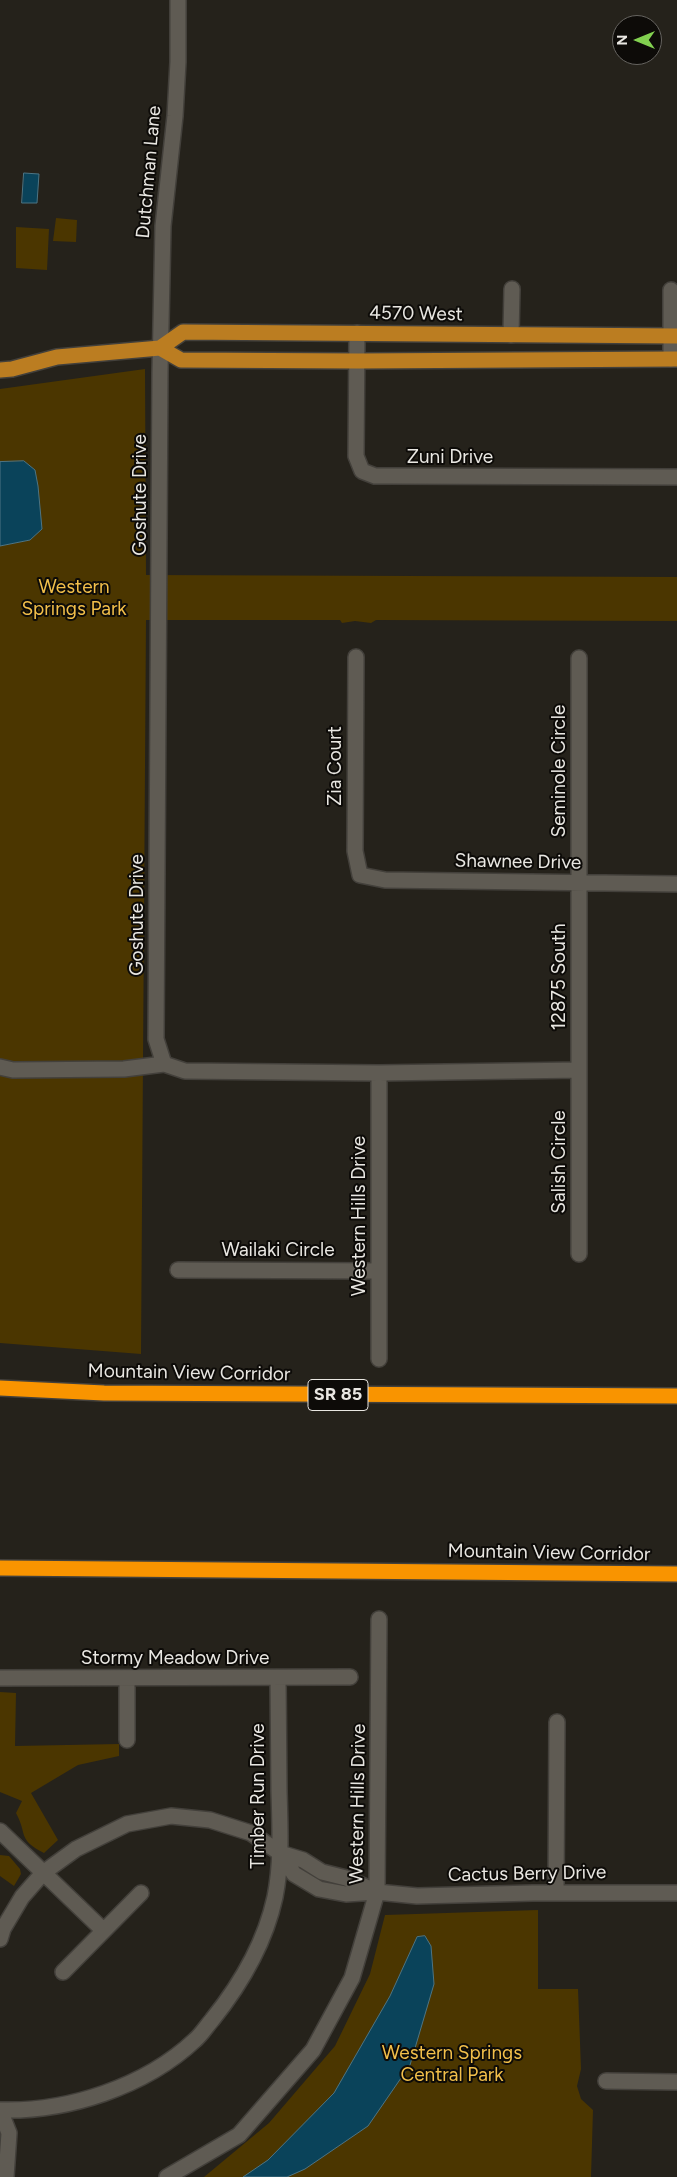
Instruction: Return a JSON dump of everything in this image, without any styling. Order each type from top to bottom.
[{"type":"highway","name":"Mountain View Corridor","points":[[0,1388],[104,1393],[677,1396]]},
{"type":"highway","name":"Mountain View Corridor","points":[[0,1568],[677,1574]]},
{"type":"main road","name":"4570 West","points":[[0,370],[12,369],[57,357],[160,348],[183,332],[674,336]]},
{"type":"main road","points":[[160,348],[181,360],[674,359]]},
{"type":"street","name":"Dutchman Lane","points":[[160,348],[163,226],[175,116],[178,62],[178,0]]},
{"type":"street","points":[[512,289],[512,335]]},
{"type":"street","points":[[671,290],[674,359]]},
{"type":"street","name":"Zuni Drive","points":[[357,333],[356,456],[362,471],[375,476],[677,478]]},
{"type":"street","name":"Goshute Drive","points":[[160,348],[156,1039],[164,1064]]},
{"type":"street","name":"Zia Court","points":[[356,657],[355,851],[360,875]]},
{"type":"street","name":"Seminole Circle","points":[[579,658],[580,883]]},
{"type":"street","name":"Shawnee Drive","points":[[360,875],[385,880],[677,884]]},
{"type":"street","name":"12875 South","points":[[579,1070],[580,883]]},
{"type":"street","points":[[0,1067],[13,1070],[124,1069],[164,1064],[185,1070],[379,1073],[579,1070]]},
{"type":"street","name":"Salish Circle","points":[[579,1070],[579,1254]]},
{"type":"street","name":"Western Hills Drive","points":[[379,1073],[379,1359]]},
{"type":"street","name":"Wailaki Circle","points":[[178,1270],[379,1271]]},
{"type":"street","name":"Western Hills Drive","points":[[167,2177],[239,2135],[313,2050],[352,1978],[377,1892],[379,1619]]},
{"type":"street","name":"Stormy Meadow Drive","points":[[0,1678],[350,1678]]},
{"type":"street","points":[[126,1678],[126,1740]]},
{"type":"street","name":"Timber Run Drive","points":[[0,2110],[22,2110],[67,2104],[111,2090],[154,2071],[195,2040],[228,2000],[257,1953],[274,1898],[280,1853],[278,1678]]},
{"type":"street","points":[[556,1893],[557,1722]]},
{"type":"street","name":"Cactus Berry Drive","points":[[0,1939],[3,1929],[22,1897],[43,1873],[76,1850],[127,1824],[171,1816],[210,1820],[243,1830],[251,1833],[280,1853],[303,1860],[322,1872],[346,1878],[377,1892],[417,1896],[677,1892]]},
{"type":"street","points":[[0,1831],[103,1930]]},
{"type":"street","points":[[63,1972],[141,1893]]},
{"type":"street","points":[[606,2081],[677,2082]]},
{"type":"street","points":[[0,2110],[9,2133],[6,2177]]},
{"type":"green space","points":[[56,218],[77,220],[76,242],[53,241]]},
{"type":"green space","points":[[16,227],[49,229],[47,270],[16,268]]},
{"type":"green space","name":"Western Springs Park","points":[[145,369],[146,575],[677,577],[677,621],[376,620],[371,623],[355,621],[342,623],[340,620],[146,620],[141,1354],[0,1343],[0,389]]},
{"type":"green space","points":[[0,1692],[16,1693],[15,1746],[119,1744],[119,1756],[78,1765],[31,1793],[58,1840],[44,1853],[30,1844],[24,1836],[16,1813],[22,1801],[0,1792]]},
{"type":"green space","points":[[0,1855],[9,1856],[20,1869],[21,1874],[14,1886],[0,1876]]},
{"type":"green space","name":"Western Springs Central Park","points":[[538,1910],[538,1989],[578,1989],[581,2069],[577,2086],[581,2099],[593,2110],[591,2177],[204,2177],[269,2123],[335,2046],[370,1974],[385,1915]]},
{"type":"water","points":[[24,173],[39,174],[37,203],[22,203]]},
{"type":"water","points":[[24,461],[35,470],[42,529],[30,540],[0,546],[0,462]]},
{"type":"water","points":[[425,1936],[431,1946],[434,1984],[410,2065],[368,2126],[305,2169],[287,2177],[243,2177],[268,2160],[334,2093],[390,1996],[417,1937]]}]
